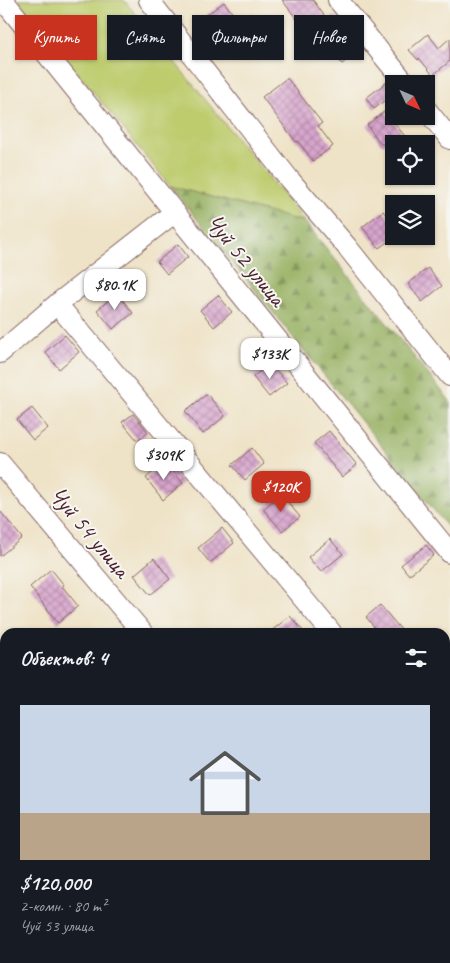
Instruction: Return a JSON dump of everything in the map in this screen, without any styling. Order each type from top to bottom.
[{"type":"street","name":"Чуй 52 улица","points":[[3,0],[450,553]]},
{"type":"street","points":[[149,0],[289,179],[348,248],[450,376]]},
{"type":"street","points":[[338,0],[399,75]]},
{"type":"street","points":[[435,121],[450,139]]},
{"type":"street","points":[[0,353],[58,304],[175,212]]},
{"type":"street","points":[[58,304],[328,628]]},
{"type":"street","name":"Чуй 54 улица","points":[[0,463],[139,628]]},
{"type":"green space","points":[[18,0],[124,0],[136,15],[107,15],[107,60],[173,60],[305,222],[170,186],[67,60],[97,60],[97,15],[30,15]]},
{"type":"green space","points":[[170,186],[305,222],[450,401],[450,530]]},
{"type":"building","points":[[282,0],[313,0],[324,15],[294,15]]},
{"type":"building","points":[[224,2],[234,15],[206,15]]},
{"type":"building","points":[[428,34],[439,48],[450,38],[450,61],[433,75],[419,58],[418,60],[409,50]]},
{"type":"building","points":[[339,60],[347,60],[342,64]]},
{"type":"building","points":[[287,78],[322,123],[318,126],[333,146],[313,161],[262,97]]},
{"type":"building","points":[[385,83],[385,100],[374,109],[366,98]]},
{"type":"building","points":[[385,111],[385,125],[396,125],[404,135],[385,135],[385,144],[381,144],[367,125]]},
{"type":"building","points":[[383,211],[385,214],[385,244],[379,248],[362,227]]},
{"type":"building","points":[[178,244],[188,257],[167,274],[157,262]]},
{"type":"building","points":[[428,268],[442,286],[422,302],[408,284]]},
{"type":"building","points":[[117,293],[133,313],[113,329],[97,310]]},
{"type":"building","points":[[218,295],[232,312],[214,327],[200,310]]},
{"type":"building","points":[[65,335],[79,352],[59,369],[45,352]]},
{"type":"building","points":[[270,363],[287,383],[269,397],[253,377]]},
{"type":"building","points":[[207,394],[225,416],[203,434],[185,411]]},
{"type":"building","points":[[32,408],[48,428],[33,440],[17,420]]},
{"type":"building","points":[[133,414],[148,432],[138,441],[122,422]]},
{"type":"building","points":[[329,431],[357,465],[342,477],[314,443]]},
{"type":"building","points":[[252,448],[264,464],[245,480],[232,465]]},
{"type":"building","points":[[165,462],[183,483],[163,500],[146,478]]},
{"type":"building","points":[[281,494],[300,517],[282,531],[263,509]]},
{"type":"building","points":[[0,511],[22,538],[0,556]]},
{"type":"building","points":[[222,528],[234,543],[210,563],[198,548]]},
{"type":"building","points":[[330,539],[343,554],[321,572],[308,557]]},
{"type":"building","points":[[426,545],[434,555],[409,575],[401,565]]},
{"type":"building","points":[[154,558],[170,579],[150,595],[134,575]]},
{"type":"building","points":[[51,569],[78,606],[58,623],[30,587]]},
{"type":"building","points":[[380,605],[400,628],[375,628],[366,617]]},
{"type":"building","points":[[290,616],[300,628],[275,628]]}]
